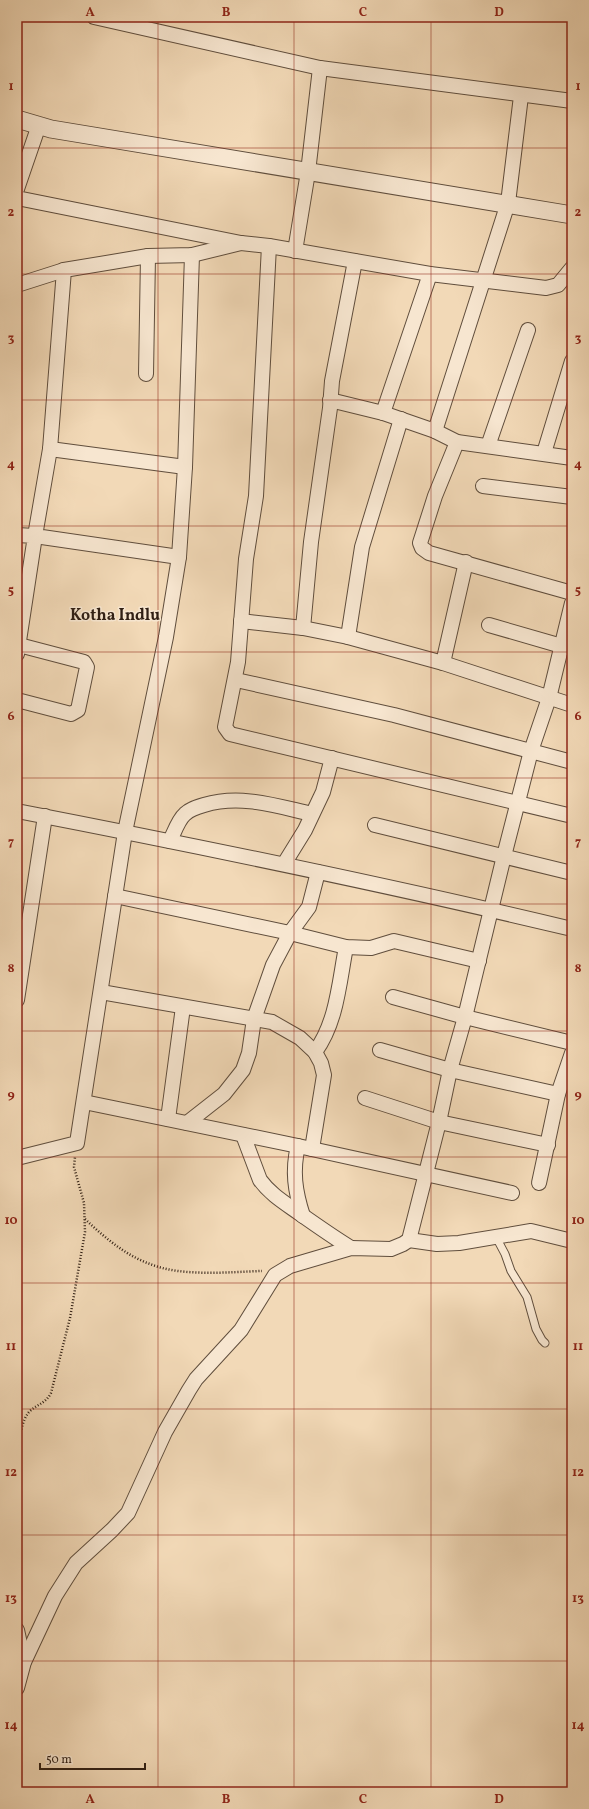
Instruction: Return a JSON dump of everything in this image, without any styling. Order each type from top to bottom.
[{"type":"street","points":[[94,17],[320,68],[521,96],[572,101]]},
{"type":"street","points":[[295,251],[308,172],[320,68]]},
{"type":"street","points":[[435,431],[508,204],[521,96]]},
{"type":"street","points":[[17,119],[51,129],[419,191],[572,215]]},
{"type":"street","points":[[17,189],[39,125]]},
{"type":"street","points":[[17,198],[241,243],[269,246],[430,274],[552,288],[558,285],[572,268]]},
{"type":"street","points":[[17,285],[64,270],[148,256],[192,255],[241,243]]},
{"type":"street","points":[[269,246],[256,496],[246,559],[236,680],[225,727],[230,734],[572,816]]},
{"type":"street","points":[[17,1158],[77,1143],[125,832],[166,637],[179,557],[185,467],[192,255]]},
{"type":"street","points":[[146,374],[148,256]]},
{"type":"street","points":[[303,628],[311,542],[332,381],[355,261]]},
{"type":"street","points":[[17,700],[71,714],[75,713],[78,710],[87,667],[84,662],[18,650],[50,449],[64,270]]},
{"type":"street","points":[[383,413],[430,274]]},
{"type":"street","points":[[488,446],[528,330]]},
{"type":"street","points":[[544,453],[572,361]]},
{"type":"street","points":[[330,400],[383,413],[435,431],[457,442],[572,458]]},
{"type":"street","points":[[348,637],[362,547],[401,419]]},
{"type":"street","points":[[457,442],[435,496],[420,543],[422,548],[429,552],[572,593]]},
{"type":"street","points":[[50,449],[185,467]]},
{"type":"street","points":[[483,486],[572,497]]},
{"type":"street","points":[[17,535],[35,536],[179,557]]},
{"type":"street","points":[[443,663],[466,562]]},
{"type":"street","points":[[409,1240],[439,1122],[450,1070],[466,1017],[490,909],[519,804],[531,751],[567,648],[572,603]]},
{"type":"street","points":[[241,621],[303,628],[348,637],[443,663],[572,705]]},
{"type":"street","points":[[489,625],[567,648]]},
{"type":"street","points":[[236,680],[394,715],[572,762]]},
{"type":"street","points":[[284,864],[305,830],[323,792],[332,758]]},
{"type":"street","points":[[170,840],[183,815],[192,809],[213,802],[230,800],[255,801],[312,814]]},
{"type":"street","points":[[17,811],[170,840],[284,864],[490,909],[572,929]]},
{"type":"street","points":[[17,1000],[45,816]]},
{"type":"street","points":[[375,825],[572,873]]},
{"type":"street","points":[[187,1123],[224,1094],[243,1070],[249,1053],[254,1019],[273,965],[290,933],[309,907],[318,872]]},
{"type":"street","points":[[115,896],[290,933],[346,947],[371,948],[394,941],[479,961]]},
{"type":"street","points":[[315,1052],[324,1041],[332,1019],[346,947]]},
{"type":"street","points":[[101,992],[272,1022],[285,1028],[300,1038],[315,1052],[321,1064],[324,1075],[305,1148],[295,1160],[294,1177],[296,1194],[303,1216]]},
{"type":"street","points":[[394,997],[466,1017],[572,1042]]},
{"type":"street","points":[[168,1119],[183,1007]]},
{"type":"street","points":[[380,1050],[450,1070],[558,1094]]},
{"type":"street","points":[[538,1183],[548,1146],[558,1094],[572,1053]]},
{"type":"street","points":[[365,1098],[439,1122],[548,1146]]},
{"type":"street","points":[[84,1102],[512,1193]]},
{"type":"street","points":[[243,1135],[260,1180],[265,1187],[326,1233],[351,1248]]},
{"type":"street","points":[[17,1688],[24,1662],[55,1596],[76,1563],[128,1513],[165,1432],[189,1390],[196,1379],[242,1330],[275,1275],[290,1266],[351,1248],[391,1249],[409,1240],[437,1244],[459,1243],[531,1231],[572,1241]]},
{"type":"street","points":[[17,1630],[24,1662]]},
{"type":"lane","points":[[496,1237],[505,1254],[511,1271],[527,1297],[536,1329],[545,1343]]},
{"type":"path","points":[[17,1450],[25,1418],[29,1412],[46,1401],[51,1393],[70,1318],[85,1232],[84,1203],[74,1167],[77,1143]]},
{"type":"path","points":[[85,1219],[118,1247],[150,1264],[162,1268],[219,1273],[280,1271]]},
{"type":"district","name":"Kotha Indlu","points":[[115,616]]}]
